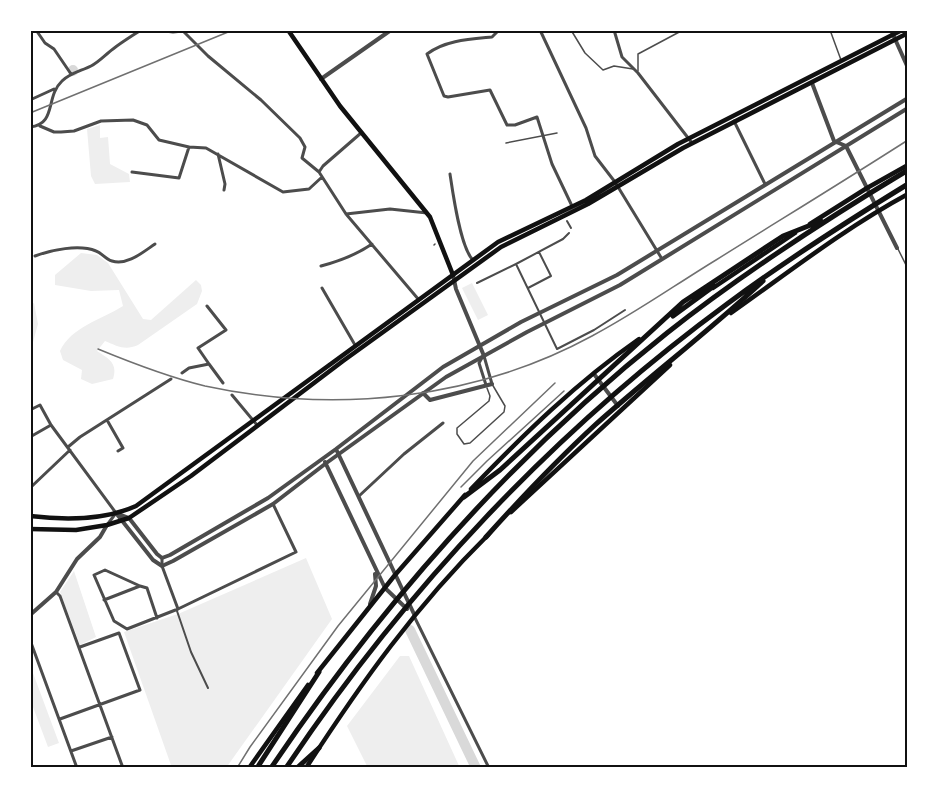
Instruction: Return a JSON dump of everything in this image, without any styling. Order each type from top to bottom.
[{"type":"highway","points":[[271,768],[333,680],[421,570],[506,480],[563,424],[614,377],[734,283],[828,219],[908,170]]},
{"type":"highway","points":[[286,768],[390,626],[513,489],[572,432],[633,378],[725,305],[779,266],[908,184]]},
{"type":"highway","points":[[464,497],[500,470],[662,324],[683,302],[783,236],[828,219]]},
{"type":"highway","points":[[486,537],[544,474],[594,426],[726,316],[779,266]]},
{"type":"highway","points":[[257,768],[319,672]]},
{"type":"highway","points":[[297,768],[319,748]]},
{"type":"main road","points":[[288,30],[340,106],[427,213],[454,278]]},
{"type":"main road","points":[[690,141],[812,83],[902,30]]},
{"type":"main road","points":[[30,529],[61,531],[107,525],[129,518],[191,476],[355,345],[501,247],[574,209],[690,141],[841,61],[893,35],[908,33]]},
{"type":"main road","points":[[249,768],[289,709],[394,575],[523,436],[632,344],[769,250],[908,165]]},
{"type":"main road","points":[[306,768],[364,682],[414,614],[486,537],[713,325],[835,237],[908,194]]},
{"type":"main road","points":[[454,278],[472,259],[498,242],[574,209]]},
{"type":"main road","points":[[30,516],[66,518],[116,513],[136,506],[255,423],[420,301]]},
{"type":"street","points":[[36,30],[45,43],[54,49],[71,74]]},
{"type":"street","points":[[40,126],[48,116],[52,95],[61,81],[71,74],[92,66],[141,30]]},
{"type":"street","points":[[156,30],[184,32],[192,30]]},
{"type":"street","points":[[321,79],[391,30]]},
{"type":"street","points":[[499,30],[492,37],[479,36],[441,46],[428,54],[444,96],[490,90],[504,123],[511,126],[537,117],[552,164],[574,209]]},
{"type":"street","points":[[540,30],[586,128],[595,156],[617,184],[662,259]]},
{"type":"street","points":[[614,30],[622,57],[638,73],[690,141]]},
{"type":"street","points":[[184,32],[300,138],[305,147],[302,158],[319,172],[346,214],[420,301]]},
{"type":"street","points":[[893,35],[908,68]]},
{"type":"street","points":[[812,83],[834,141],[846,146],[897,248]]},
{"type":"street","points":[[30,99],[56,88]]},
{"type":"street","points":[[162,566],[273,504],[336,449],[443,367],[521,322],[617,275],[908,98]]},
{"type":"street","points":[[162,558],[268,498],[324,461],[339,455],[446,377],[620,285],[908,108]]},
{"type":"street","points":[[30,127],[40,126],[54,132],[61,132],[74,131],[101,121],[133,120],[147,125],[159,140],[189,147],[206,148],[218,153],[283,192],[309,189],[322,177]]},
{"type":"street","points":[[734,121],[765,184]]},
{"type":"street","points":[[319,172],[362,132]]},
{"type":"street","points":[[132,172],[179,178],[189,147]]},
{"type":"street","points":[[218,153],[225,184],[224,190]]},
{"type":"street","points":[[450,174],[462,234],[468,255],[472,259]]},
{"type":"street","points":[[346,214],[390,209],[427,213]]},
{"type":"street","points":[[567,222],[571,228]]},
{"type":"street","points":[[477,283],[540,252],[570,233]]},
{"type":"street","points":[[34,256],[75,248],[96,251],[113,261],[122,262],[155,244]]},
{"type":"street","points":[[321,267],[361,252],[372,244]]},
{"type":"street","points":[[528,288],[551,276],[540,252]]},
{"type":"street","points":[[516,264],[557,349],[594,330],[625,310]]},
{"type":"street","points":[[423,393],[430,400],[492,384],[481,345],[456,289],[454,278]]},
{"type":"street","points":[[322,288],[355,345]]},
{"type":"street","points":[[207,306],[226,330],[198,348],[223,383]]},
{"type":"street","points":[[483,356],[479,363],[486,385]]},
{"type":"street","points":[[182,373],[189,368],[209,363]]},
{"type":"street","points":[[594,374],[621,409]]},
{"type":"street","points":[[30,488],[69,448],[107,420],[171,379]]},
{"type":"street","points":[[232,395],[255,423]]},
{"type":"street","points":[[30,410],[40,405],[51,425],[122,521],[153,560],[162,566]]},
{"type":"street","points":[[107,420],[123,448],[118,451]]},
{"type":"street","points":[[359,496],[404,454],[443,423]]},
{"type":"street","points":[[30,436],[51,425]]},
{"type":"street","points":[[336,449],[394,575],[489,768]]},
{"type":"street","points":[[324,461],[385,588],[398,603],[414,614]]},
{"type":"street","points":[[157,618],[147,588],[105,570],[94,575],[114,621],[127,629],[157,618],[296,552],[273,504]]},
{"type":"street","points":[[116,513],[129,518],[162,558],[162,566],[191,652],[208,688]]},
{"type":"street","points":[[30,615],[56,592],[77,559],[100,537],[116,513]]},
{"type":"street","points":[[366,612],[375,594],[374,567]]},
{"type":"street","points":[[104,600],[140,586]]},
{"type":"street","points":[[56,592],[60,596],[80,647],[123,768]]},
{"type":"street","points":[[60,719],[140,690],[119,633],[80,647]]},
{"type":"street","points":[[30,640],[77,768]]},
{"type":"street","points":[[71,751],[112,737]]},
{"type":"lane","points":[[571,30],[585,53],[603,70],[614,66],[634,69]]},
{"type":"lane","points":[[638,73],[638,54],[683,30]]},
{"type":"lane","points":[[830,30],[841,61]]},
{"type":"lane","points":[[506,143],[556,133]]},
{"type":"lane","points":[[897,248],[908,269]]},
{"type":"lane","points":[[486,385],[490,396],[489,401],[458,428],[457,434],[464,444],[470,443],[504,412],[505,406],[492,384]]},
{"type":"shaded area","points":[[100,125],[100,138],[108,137],[110,164],[129,174],[130,182],[95,184],[91,176],[87,129]]},
{"type":"shaded area","points":[[81,253],[97,255],[108,263],[143,319],[151,320],[196,280],[201,285],[202,291],[197,304],[138,345],[125,348],[105,341],[97,351],[109,359],[113,365],[113,379],[92,384],[81,379],[82,370],[63,360],[60,351],[71,336],[79,330],[123,306],[119,290],[91,291],[55,285],[55,275]]},
{"type":"shaded area","points":[[472,283],[488,315],[478,320],[462,288]]},
{"type":"shaded area","points":[[34,303],[38,324],[30,353],[30,305]]},
{"type":"shaded area","points":[[306,558],[332,619],[226,768],[172,768],[124,632],[178,614]]},
{"type":"shaded area","points":[[74,571],[96,637],[80,645],[60,592]]},
{"type":"shaded area","points":[[400,656],[409,656],[460,768],[368,768],[347,726]]},
{"type":"shaded area","points":[[30,665],[59,743],[48,747],[30,699]]},
{"type":"waterway","points":[[410,630],[476,768]]},
{"type":"tram line","points":[[237,768],[338,626],[473,461],[555,383]]},
{"type":"tram line","points":[[461,487],[564,391]]},
{"type":"railway","points":[[30,113],[233,30]]},
{"type":"railway","points":[[98,349],[150,369],[205,386],[254,395],[304,399],[353,399],[403,395],[452,387],[500,375],[547,358],[608,327],[908,140]]}]
